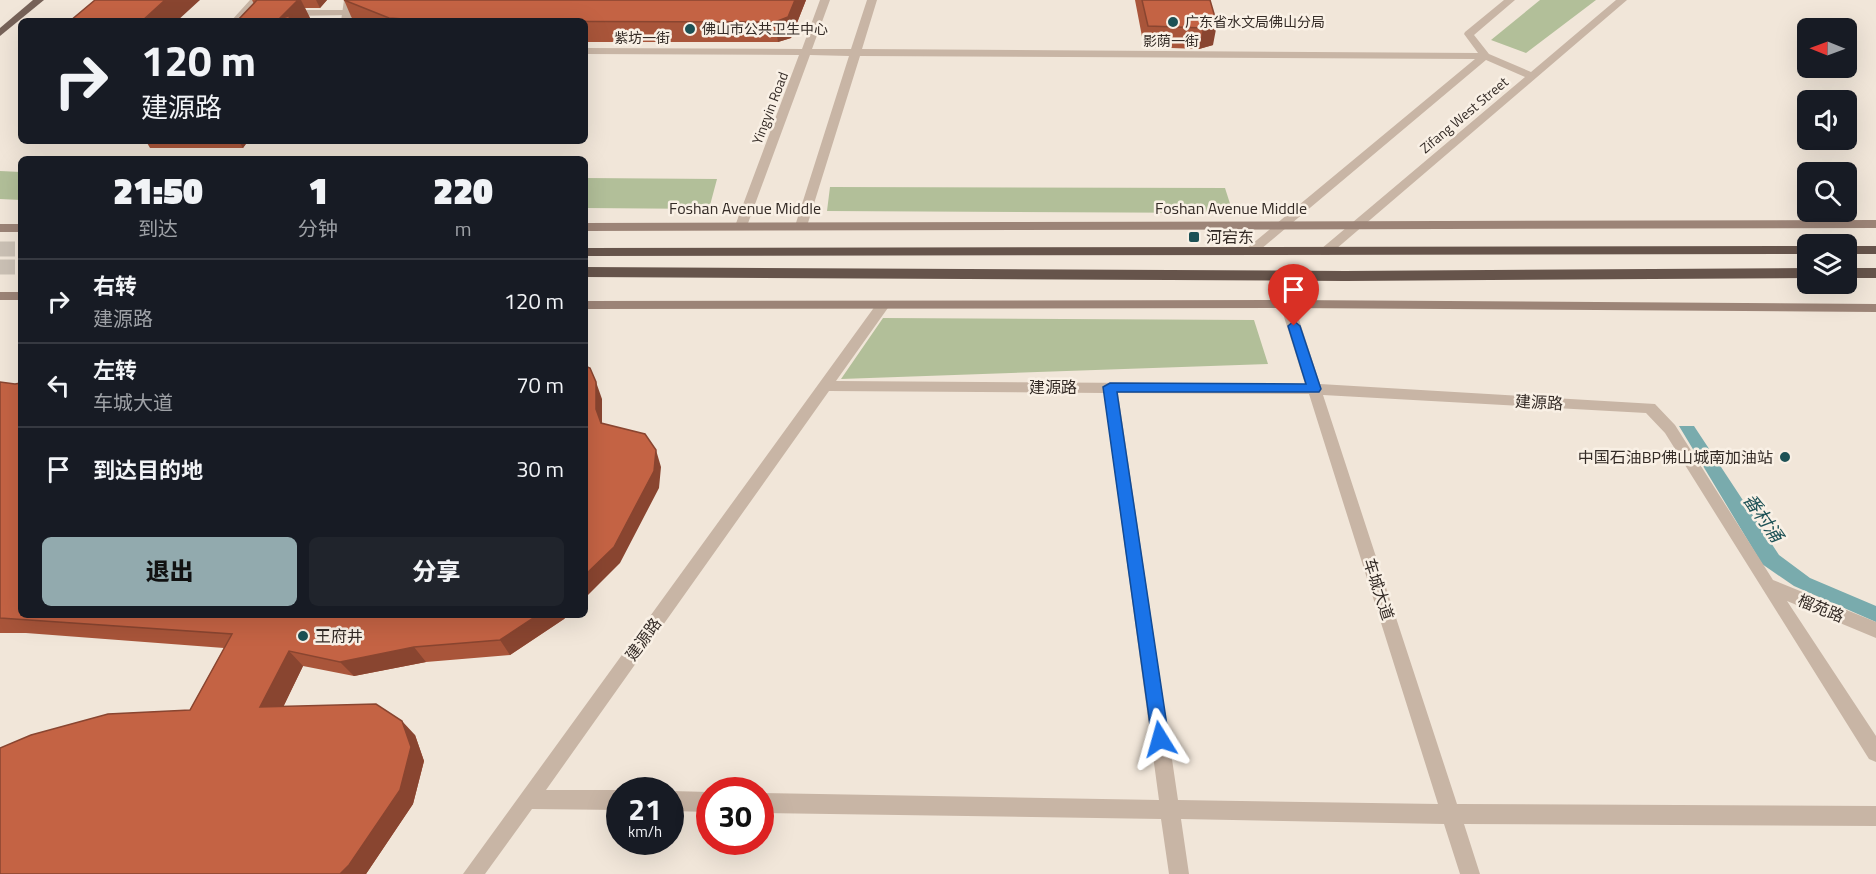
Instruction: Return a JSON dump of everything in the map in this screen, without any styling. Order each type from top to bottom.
[{"type":"highway","points":[[588,240],[680,252]]},
{"type":"highway","points":[[588,252],[1797,250]]},
{"type":"highway","points":[[1857,250],[1876,250]]},
{"type":"highway","points":[[588,272],[1345,276],[1797,273]]},
{"type":"highway","points":[[588,278],[671,272]]},
{"type":"highway","points":[[1857,273],[1876,273]]},
{"type":"main road","points":[[0,33],[39,0]]},
{"type":"main road","name":"Foshan Avenue Middle","points":[[588,227],[1876,224]]},
{"type":"main road","points":[[0,228],[18,228]]},
{"type":"main road","points":[[0,296],[18,296]]},
{"type":"main road","points":[[588,305],[1287,304],[1876,308]]},
{"type":"street","points":[[239,18],[255,0]]},
{"type":"street","points":[[278,13],[346,17],[349,0]]},
{"type":"street","name":"Yingyin Road","points":[[741,226],[808,52],[825,0]]},
{"type":"street","points":[[801,226],[872,0]]},
{"type":"street","name":"Zifang West Street","points":[[1250,252],[1485,56],[1469,34],[1510,0]]},
{"type":"street","name":"Zifang West Street","points":[[1325,252],[1622,0]]},
{"type":"street","points":[[243,13],[255,13]]},
{"type":"street","name":"紫坊一街","points":[[588,51],[857,52]]},
{"type":"street","name":"影荫一街","points":[[857,52],[1485,56]]},
{"type":"street","points":[[1485,56],[1533,76]]},
{"type":"street","name":"车城大道","points":[[1287,304],[1470,874]]},
{"type":"street","points":[[825,386],[883,305]]},
{"type":"street","name":"建源路","points":[[473,874],[825,386],[1314,389],[1650,408],[1671,429],[1767,585],[1876,753]]},
{"type":"street","points":[[1110,387],[1179,874]]},
{"type":"street","name":"榴苑路","points":[[1767,585],[1876,630]]},
{"type":"street","points":[[527,799],[606,800]]},
{"type":"street","points":[[774,803],[1451,814],[1876,816]]},
{"type":"green space","points":[[1540,0],[1596,0],[1526,53],[1491,40]]},
{"type":"green space","points":[[0,171],[18,172],[18,200],[0,199]]},
{"type":"green space","points":[[588,178],[717,179],[709,209],[588,208]]},
{"type":"green space","points":[[830,187],[1225,188],[1233,213],[827,211]]},
{"type":"green space","points":[[883,318],[1254,320],[1268,364],[841,379]]},
{"type":"water","points":[[1679,426],[1694,426],[1779,555],[1810,578],[1876,606],[1876,622],[1794,586],[1762,564]]},
{"type":"building","points":[[95,0],[165,0],[145,18],[74,18]]},
{"type":"building","points":[[257,0],[298,0],[280,18],[240,18]]},
{"type":"building","name":"佛山市公共卫生中心","points":[[344,0],[795,0],[788,17],[775,22],[588,21],[588,18],[389,18]]},
{"type":"building","points":[[1142,0],[1210,0],[1217,24],[1203,28],[1148,26]]},
{"type":"building","points":[[588,367],[596,382],[596,409],[601,423],[645,434],[656,450],[654,471],[614,547],[588,572]]},
{"type":"building","name":"王府井","points":[[0,382],[18,384],[18,618],[533,618],[500,640],[414,647],[340,662],[289,651],[260,707],[376,704],[402,721],[411,747],[400,790],[349,865],[340,874],[0,874],[0,748],[31,735],[108,714],[190,710],[232,634],[0,618]]},
{"type":"tunnel","points":[[0,249],[18,249]]},
{"type":"tunnel","points":[[0,267],[18,267]]},
{"type":"place","name":"广东省水文局佛山分局","points":[[1173,22]]},
{"type":"place","name":"佛山市公共卫生中心","points":[[690,29]]},
{"type":"place","name":"河宕东","points":[[1194,237]]},
{"type":"place","name":"中国石油BP佛山城南加油站","points":[[1785,457]]},
{"type":"place","name":"王府井","points":[[303,636]]},
{"type":"route","points":[[1160,739],[1110,387],[1314,389],[1294,326]]},
{"type":"water label","name":"番村涌","points":[[1763,518]]}]
